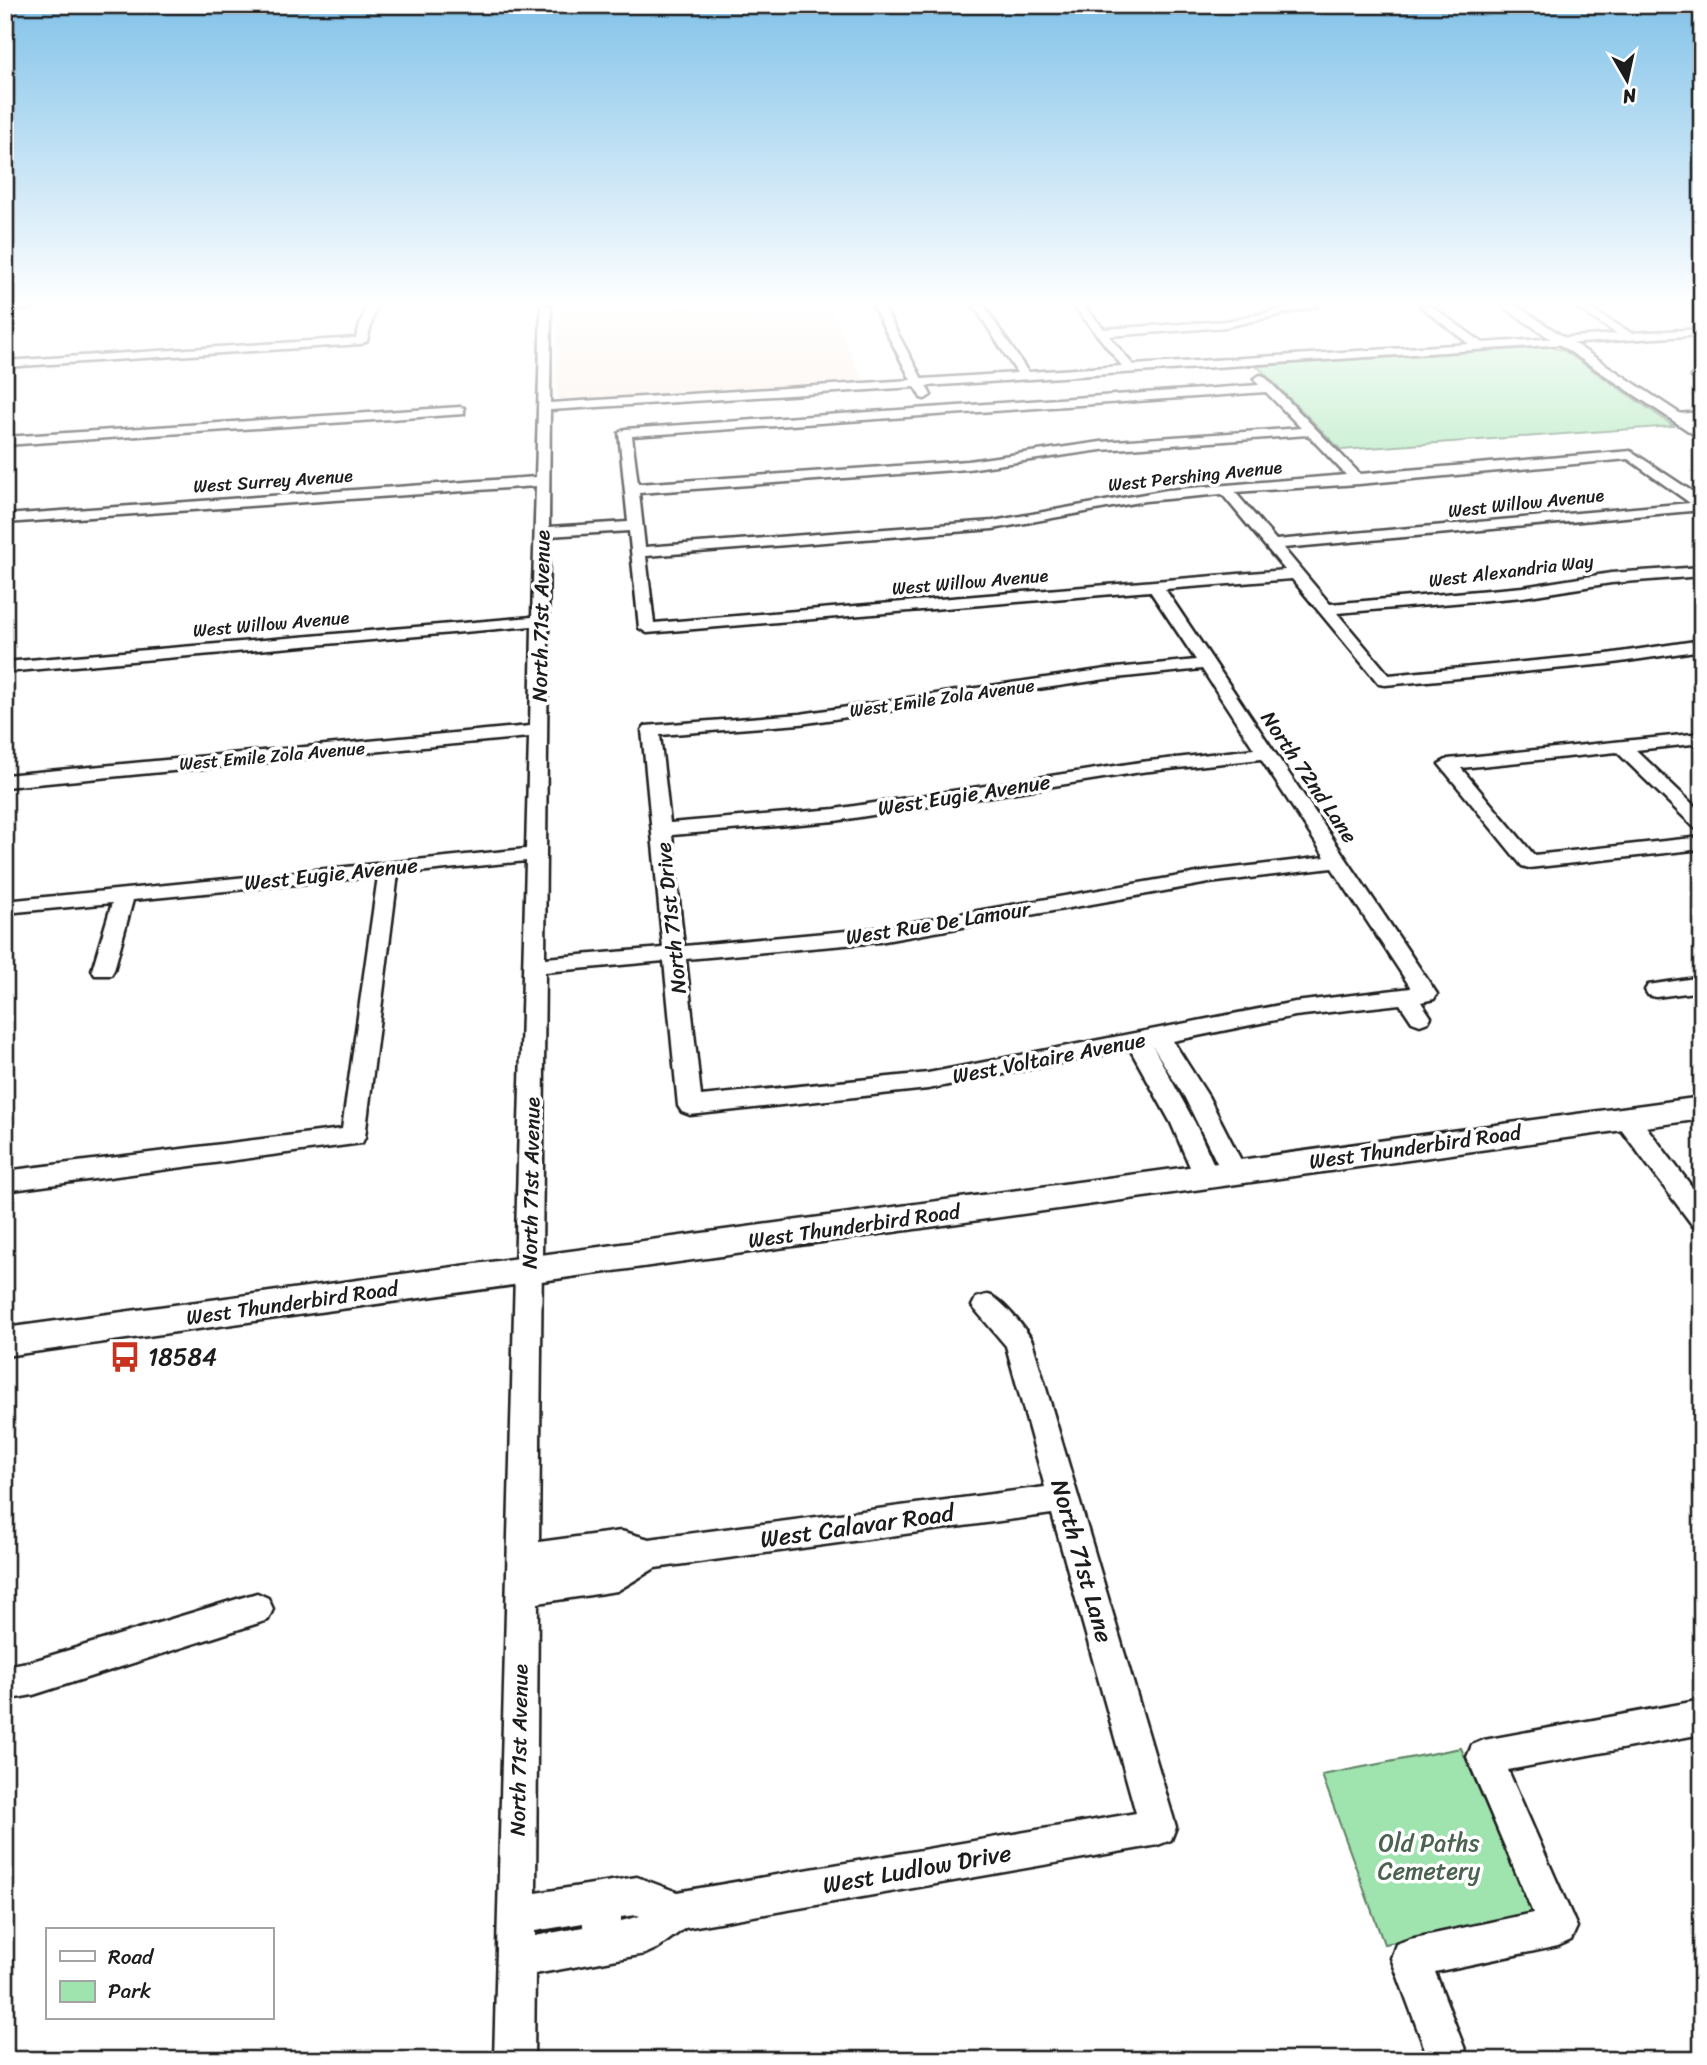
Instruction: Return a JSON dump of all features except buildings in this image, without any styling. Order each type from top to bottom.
[{"type":"main road","points":[[1653,402],[1702,435]]},
{"type":"main road","name":"West Thunderbird Road","points":[[6,1344],[1702,1108]]},
{"type":"street","name":"North 71st Avenue","points":[[514,2060],[544,402]]},
{"type":"street","points":[[544,407],[616,402]]},
{"type":"street","points":[[930,402],[936,413]]},
{"type":"street","points":[[639,552],[625,433],[1078,402]]},
{"type":"street","points":[[1283,402],[1359,480]]},
{"type":"street","points":[[5,441],[460,411]]},
{"type":"street","points":[[1676,418],[1702,416]]},
{"type":"street","points":[[631,488],[968,465],[1101,446],[1311,431]]},
{"type":"street","name":"West Pershing Avenue","points":[[639,552],[1033,521],[1119,500],[1225,489],[1359,480],[1442,469],[1631,455],[1702,505]]},
{"type":"street","name":"West Surrey Avenue","points":[[5,519],[543,481]]},
{"type":"street","points":[[1225,489],[1385,680],[1607,659],[1702,645]]},
{"type":"street","name":"West Willow Avenue","points":[[1271,545],[1702,505]]},
{"type":"street","points":[[542,532],[636,526]]},
{"type":"street","name":"West Willow Avenue","points":[[639,552],[647,628],[1296,574]]},
{"type":"street","name":"West Alexandria Way","points":[[1325,609],[1523,592],[1611,579],[1702,571]]},
{"type":"street","name":"North 72nd Lane","points":[[1155,586],[1338,861],[1416,995]]},
{"type":"street","name":"West Willow Avenue","points":[[5,667],[540,621]]},
{"type":"street","name":"West Emile Zola Avenue","points":[[651,730],[677,721],[800,719],[1106,674],[1207,664]]},
{"type":"street","name":"North 71st Drive","points":[[651,730],[690,1106]]},
{"type":"street","name":"West Emile Zola Avenue","points":[[5,781],[538,731]]},
{"type":"street","points":[[1702,738],[1448,764],[1529,862],[1702,843]]},
{"type":"street","points":[[1621,746],[1702,824]]},
{"type":"street","name":"West Eugie Avenue","points":[[662,830],[835,815],[1141,767],[1266,753]]},
{"type":"street","name":"West Eugie Avenue","points":[[5,907],[536,854]]},
{"type":"street","name":"West Rue De Lamour","points":[[535,966],[879,935],[1232,873],[1338,861]]},
{"type":"street","points":[[5,1181],[353,1137],[389,869]]},
{"type":"street","points":[[103,970],[125,894]]},
{"type":"street","points":[[1656,990],[1702,984]]},
{"type":"street","points":[[1416,995],[1420,1017]]},
{"type":"street","name":"West Voltaire Avenue","points":[[690,1106],[928,1080],[1295,1009],[1416,995]]},
{"type":"street","points":[[1148,1039],[1183,1123],[1220,1174]]},
{"type":"street","points":[[1626,1118],[1702,1219]]},
{"type":"street","name":"North 71st Lane","points":[[986,1306],[1018,1341],[1158,1827]]},
{"type":"street","name":"West Calavar Road","points":[[523,1574],[596,1564],[617,1576],[649,1554],[1064,1498]]},
{"type":"street","points":[[5,1683],[33,1678],[257,1609]]},
{"type":"street","points":[[1449,2060],[1410,1958],[1558,1927],[1483,1757],[1702,1717]]},
{"type":"street","name":"West Ludlow Drive","points":[[514,1958],[645,1935],[677,1911],[1158,1827]]},
{"type":"street","points":[[515,1915],[637,1896],[677,1911]]},
{"type":"street","points":[[601,1901],[603,1944]]},
{"type":"green space","points":[[1293,402],[1639,402],[1674,426],[1341,450]]},
{"type":"green space","name":"Old Paths Cemetery","points":[[1461,1748],[1535,1918],[1384,1944],[1322,1775]]},
{"type":"place","name":"18584","points":[[125,1357]]}]
